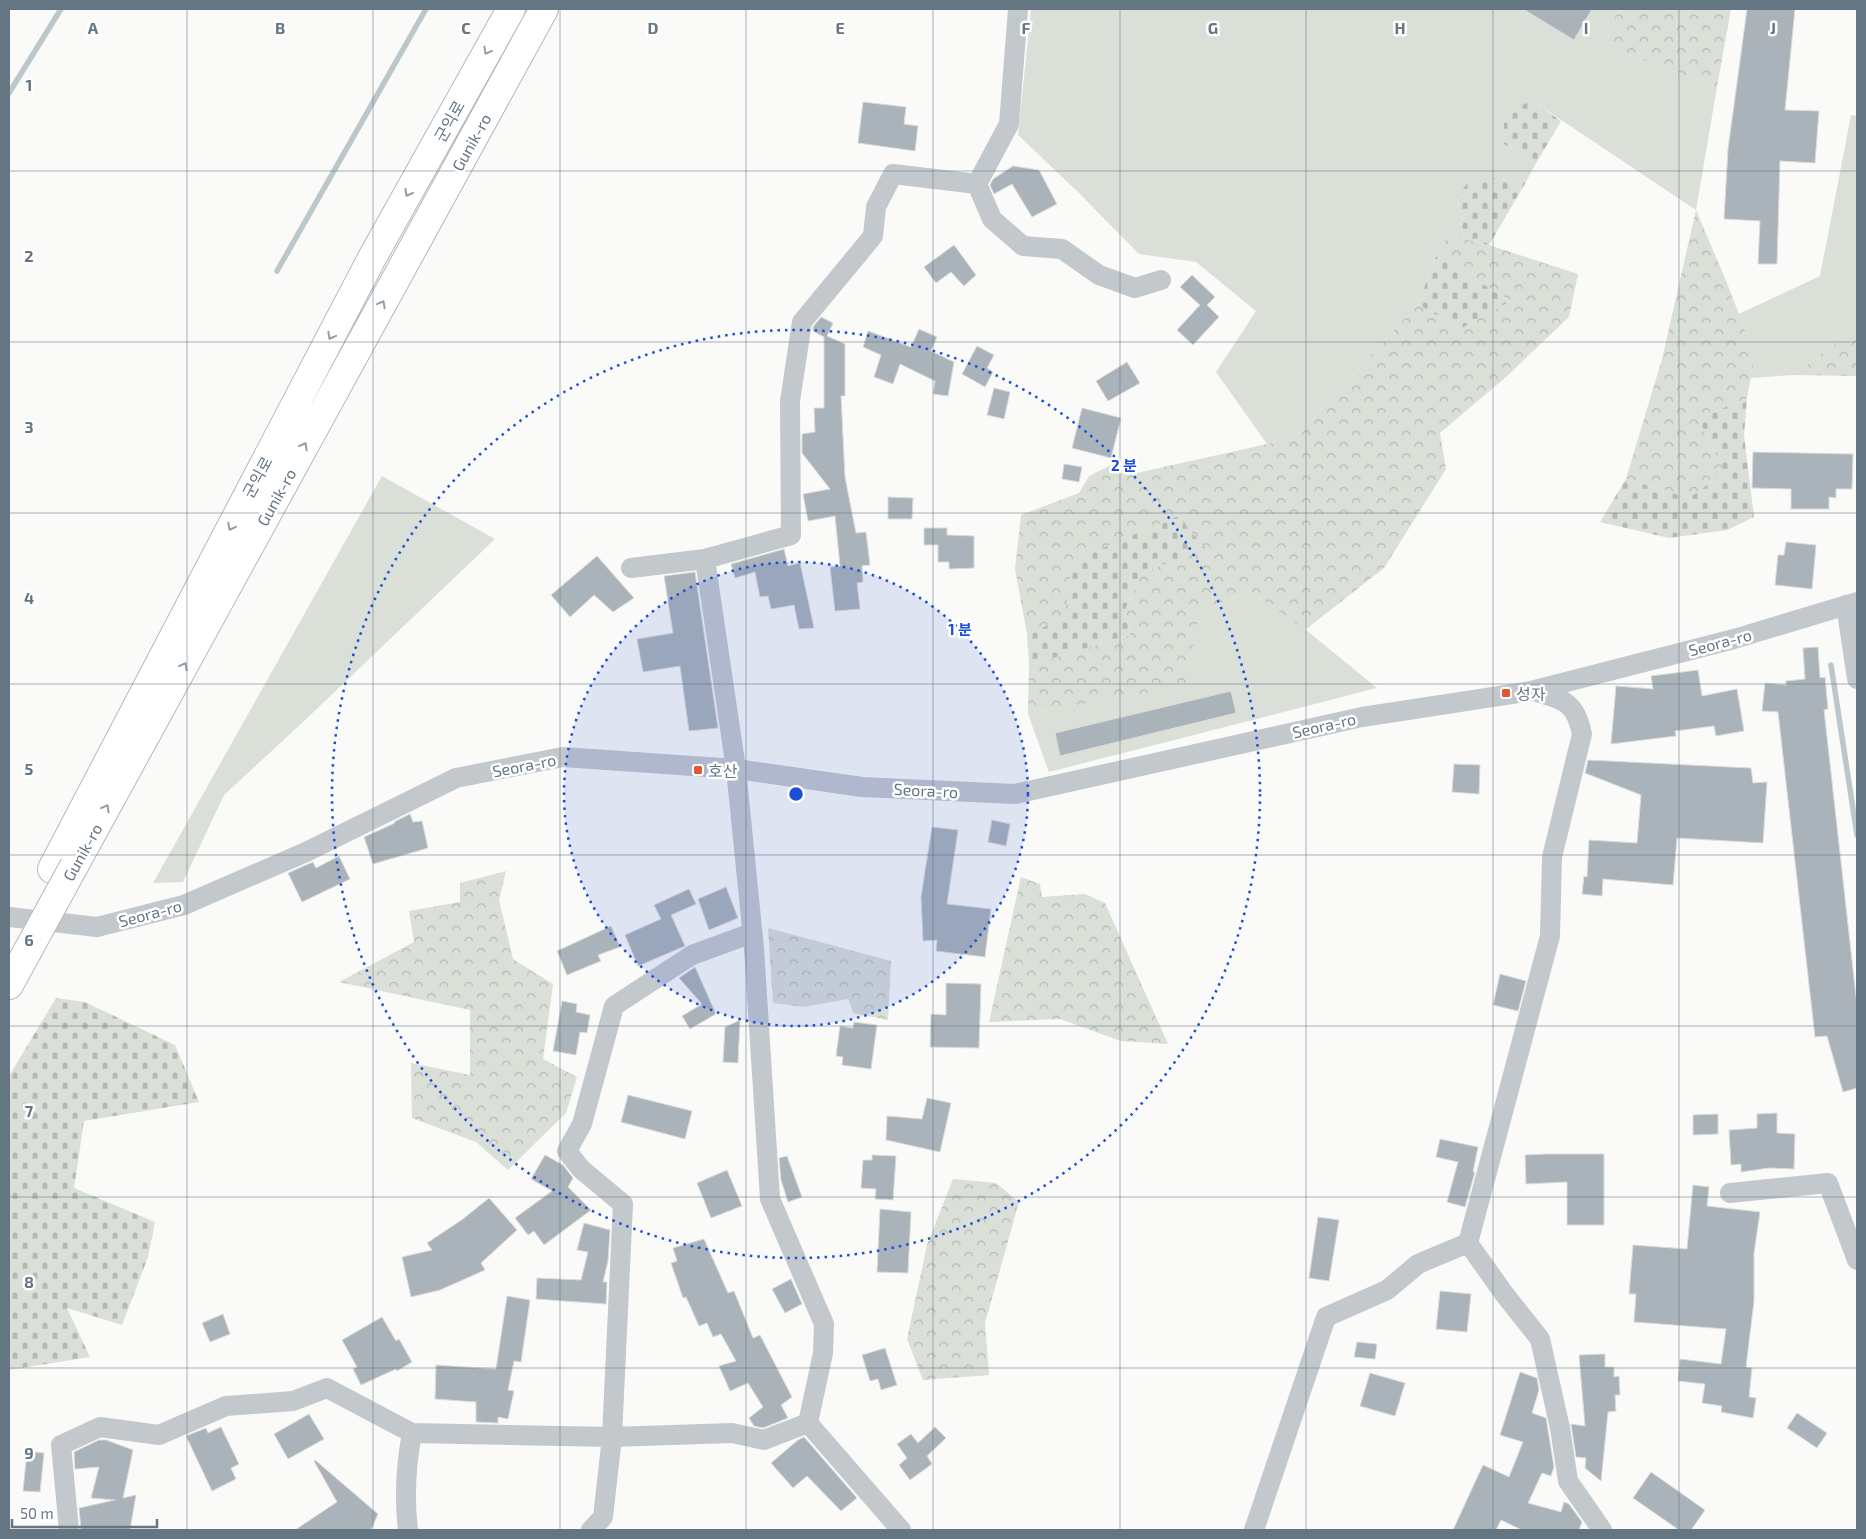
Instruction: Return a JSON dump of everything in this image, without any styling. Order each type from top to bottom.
[{"type":"highway","name":"군익로","points":[[63,868],[373,256],[511,9]]},
{"type":"highway","name":"Gunik-ro","points":[[9,985],[18,951],[63,868],[544,9]]},
{"type":"street","points":[[977,184],[1009,124],[1018,9]]},
{"type":"street","points":[[631,568],[705,559],[791,535],[790,401],[802,322],[873,236],[876,207],[893,174],[977,184]]},
{"type":"street","points":[[977,184],[992,219],[1022,246],[1062,248],[1099,275],[1135,288],[1160,280]]},
{"type":"street","points":[[705,559],[736,769],[752,933],[770,1199],[824,1324],[823,1353],[808,1424]]},
{"type":"street","points":[[1852,604],[1857,679]]},
{"type":"street","name":"Seora-ro","points":[[9,917],[97,928],[184,905],[306,852],[456,778],[563,757],[736,769],[862,787],[1015,794],[1362,716],[1531,690],[1734,639],[1852,604]]},
{"type":"street","points":[[1468,1243],[1550,936],[1552,857],[1582,734],[1578,716],[1563,700],[1531,690]]},
{"type":"street","points":[[591,1530],[603,1517],[612,1437],[623,1204],[581,1169],[567,1151],[582,1124],[614,1006],[692,955],[752,933]]},
{"type":"street","points":[[1730,1193],[1828,1183],[1857,1260]]},
{"type":"street","points":[[1254,1530],[1326,1317],[1387,1290],[1418,1264],[1468,1243]]},
{"type":"street","points":[[1468,1243],[1505,1295],[1540,1339],[1560,1428],[1568,1481],[1602,1530]]},
{"type":"street","points":[[69,1530],[61,1445],[100,1427],[159,1435],[226,1406],[293,1401],[327,1388],[412,1433],[612,1437],[732,1433],[764,1440],[808,1424]]},
{"type":"street","points":[[808,1424],[900,1530]]},
{"type":"street","points":[[408,1530],[405,1508],[407,1462],[412,1433]]},
{"type":"green space","points":[[1031,9],[1618,9],[1605,46],[1717,87],[1696,210],[1533,101],[1504,144],[1535,165],[1526,182],[1492,178],[1457,196],[1464,239],[1449,235],[1436,256],[1418,304],[1300,433],[1267,444],[1216,372],[1256,311],[1196,262],[1139,254],[1018,135]]},
{"type":"green space","points":[[1618,9],[1731,9],[1717,87],[1605,46]]},
{"type":"green space","points":[[1533,101],[1561,121],[1535,165],[1504,144],[1504,111]]},
{"type":"green space","points":[[1851,115],[1857,116],[1857,326],[1794,375],[1750,378],[1755,356],[1739,314],[1820,276]]},
{"type":"green space","points":[[1492,178],[1526,182],[1489,245],[1464,239],[1457,196],[1470,180]]},
{"type":"green space","points":[[1696,210],[1755,356],[1747,398],[1698,419],[1725,472],[1689,498],[1626,479],[1662,359]]},
{"type":"green space","points":[[1449,235],[1489,245],[1578,274],[1569,317],[1506,377],[1440,433],[1446,469],[1384,568],[1305,630],[1250,591],[1199,613],[1186,686],[1028,714],[1029,665],[1130,635],[1125,610],[1142,573],[1204,548],[1178,516],[1065,619],[1027,634],[1015,569],[1021,515],[1079,493],[1089,476],[1113,464],[1132,474],[1267,444],[1300,433],[1418,304],[1460,329],[1511,301],[1436,256]]},
{"type":"green space","points":[[1436,256],[1511,301],[1460,329],[1418,304]]},
{"type":"green space","points":[[1857,326],[1857,376],[1794,375]]},
{"type":"green space","points":[[1747,398],[1744,435],[1754,517],[1727,530],[1669,538],[1600,522],[1626,479],[1689,498],[1725,472],[1698,419]]},
{"type":"green space","points":[[382,476],[495,539],[224,795],[183,882],[153,883]]},
{"type":"green space","points":[[1178,516],[1205,548],[1142,573],[1125,610],[1130,635],[1029,665],[1027,634],[1065,618],[1072,561]]},
{"type":"green space","points":[[1250,591],[1306,630],[1377,688],[1049,772],[1028,714],[1185,686],[1199,613]]},
{"type":"green space","points":[[506,871],[499,900],[513,959],[553,984],[543,1059],[577,1077],[566,1113],[508,1170],[476,1142],[412,1118],[411,1063],[470,1075],[470,1010],[339,982],[414,942],[409,911],[460,902],[460,883]]},
{"type":"green space","points":[[1021,877],[1040,884],[1042,897],[1085,894],[1105,903],[1168,1044],[1121,1041],[1060,1019],[989,1022]]},
{"type":"green space","points":[[768,928],[891,961],[888,1020],[853,1013],[848,999],[804,1007],[773,1003]]},
{"type":"green space","points":[[56,998],[85,1002],[175,1045],[199,1102],[84,1121],[74,1188],[155,1222],[148,1257],[122,1325],[67,1308],[90,1357],[9,1370],[9,1076]]},
{"type":"green space","points":[[953,1179],[996,1183],[1019,1202],[985,1323],[989,1375],[923,1380],[907,1339],[927,1245]]},
{"type":"building","points":[[1523,9],[1592,9],[1574,40]]},
{"type":"building","points":[[1747,9],[1795,9],[1785,110],[1819,111],[1815,163],[1780,161],[1777,264],[1758,264],[1760,221],[1724,219],[1728,149]]},
{"type":"building","points":[[863,102],[906,107],[904,124],[918,126],[915,151],[858,143]]},
{"type":"building","points":[[1013,166],[1039,170],[1057,204],[1032,217],[1012,184],[994,194],[990,185],[993,179]]},
{"type":"building","points":[[954,245],[976,275],[964,286],[951,272],[936,283],[924,267]]},
{"type":"building","points":[[1192,275],[1215,297],[1207,305],[1219,317],[1193,345],[1177,330],[1200,305],[1180,287]]},
{"type":"building","points":[[821,317],[833,323],[827,336],[845,344],[845,396],[841,396],[845,477],[856,533],[866,532],[870,565],[862,566],[863,582],[857,583],[860,609],[835,611],[830,567],[840,566],[835,516],[808,521],[803,494],[830,489],[802,453],[802,434],[815,432],[814,408],[824,408],[824,337],[813,331],[813,327]]},
{"type":"building","points":[[919,329],[937,337],[931,351],[954,362],[948,396],[933,394],[935,381],[900,364],[893,384],[874,377],[881,355],[863,347],[868,331],[911,347]]},
{"type":"building","points":[[977,346],[994,355],[987,368],[993,372],[985,387],[962,374]]},
{"type":"building","points":[[1127,362],[1140,383],[1108,401],[1096,381]]},
{"type":"building","points":[[994,388],[1010,392],[1004,419],[987,415]]},
{"type":"building","points":[[1082,408],[1121,418],[1111,458],[1072,448]]},
{"type":"building","points":[[1753,452],[1853,454],[1852,489],[1836,489],[1836,498],[1829,497],[1829,509],[1791,509],[1791,489],[1752,488]]},
{"type":"building","points":[[1064,464],[1082,467],[1079,482],[1062,479]]},
{"type":"building","points":[[888,497],[913,498],[912,519],[888,519]]},
{"type":"building","points":[[924,528],[947,528],[947,535],[974,536],[974,568],[949,569],[949,562],[938,562],[938,545],[924,545]]},
{"type":"building","points":[[1786,542],[1816,545],[1812,589],[1775,585],[1778,555],[1784,555]]},
{"type":"building","points":[[784,549],[788,566],[800,563],[814,628],[799,629],[794,605],[771,609],[768,596],[760,597],[755,572],[735,578],[731,564]]},
{"type":"building","points":[[597,556],[634,598],[613,612],[594,595],[570,617],[551,595]]},
{"type":"building","points":[[695,572],[718,728],[689,731],[680,666],[643,672],[637,639],[673,633],[664,576]]},
{"type":"building","points":[[1818,647],[1820,678],[1825,677],[1828,709],[1824,710],[1857,1005],[1857,1088],[1843,1092],[1827,1036],[1815,1037],[1778,712],[1762,711],[1765,683],[1786,685],[1786,681],[1805,679],[1803,648]]},
{"type":"building","points":[[1698,670],[1702,696],[1737,689],[1744,731],[1716,736],[1714,726],[1675,731],[1676,736],[1611,744],[1616,686],[1653,689],[1651,676]]},
{"type":"building","points":[[1231,691],[1236,713],[1060,756],[1055,733]]},
{"type":"building","points":[[1588,760],[1751,768],[1753,783],[1767,782],[1763,843],[1677,838],[1673,885],[1603,879],[1602,896],[1582,894],[1584,876],[1587,877],[1589,840],[1637,843],[1641,795],[1585,773]]},
{"type":"building","points":[[1454,764],[1480,765],[1479,794],[1452,792]]},
{"type":"building","points":[[410,814],[413,822],[422,821],[428,848],[373,864],[364,837]]},
{"type":"building","points":[[992,820],[1010,824],[1006,846],[988,842]]},
{"type":"building","points":[[932,827],[958,830],[947,904],[991,909],[985,957],[936,951],[937,940],[923,941],[921,897]]},
{"type":"building","points":[[339,856],[350,879],[302,902],[288,873],[313,862],[316,868]]},
{"type":"building","points":[[726,887],[738,918],[709,930],[698,899]]},
{"type":"building","points":[[689,889],[696,904],[671,915],[685,946],[638,966],[625,935],[661,919],[654,905]]},
{"type":"building","points":[[611,926],[620,947],[598,955],[601,961],[567,975],[557,951]]},
{"type":"building","points":[[695,967],[716,1014],[690,1029],[682,1016],[702,1004],[679,978]]},
{"type":"building","points":[[1500,974],[1526,981],[1518,1011],[1493,1005]]},
{"type":"building","points":[[946,983],[981,984],[979,1048],[930,1047],[931,1014],[946,1015]]},
{"type":"building","points":[[562,1001],[577,1004],[576,1012],[590,1015],[587,1033],[580,1032],[576,1055],[553,1051]]},
{"type":"building","points":[[740,1020],[738,1063],[723,1062],[725,1027]]},
{"type":"building","points":[[854,1022],[877,1025],[871,1069],[842,1065],[843,1057],[836,1056],[840,1026],[853,1028]]},
{"type":"building","points":[[628,1095],[692,1111],[685,1139],[621,1122]]},
{"type":"building","points":[[927,1098],[951,1103],[940,1152],[886,1140],[887,1116],[922,1119]]},
{"type":"building","points":[[1777,1113],[1777,1133],[1795,1134],[1794,1169],[1769,1168],[1741,1172],[1741,1164],[1731,1165],[1729,1130],[1757,1128],[1757,1114]]},
{"type":"building","points":[[1718,1114],[1718,1134],[1693,1135],[1693,1115]]},
{"type":"building","points":[[1440,1139],[1478,1147],[1473,1172],[1475,1172],[1465,1207],[1447,1202],[1458,1162],[1436,1157]]},
{"type":"building","points":[[1604,1154],[1604,1225],[1567,1225],[1567,1182],[1526,1184],[1525,1155]]},
{"type":"building","points":[[545,1155],[563,1165],[573,1178],[568,1187],[591,1210],[544,1245],[534,1231],[528,1235],[515,1218],[552,1191],[531,1179]]},
{"type":"building","points":[[872,1155],[896,1156],[893,1200],[875,1199],[876,1189],[861,1188],[863,1160],[872,1160]]},
{"type":"building","points":[[787,1156],[802,1197],[788,1202],[781,1180],[779,1158]]},
{"type":"building","points":[[727,1170],[742,1206],[711,1218],[697,1183]]},
{"type":"building","points":[[1693,1185],[1709,1187],[1707,1206],[1760,1212],[1754,1253],[1754,1301],[1746,1367],[1752,1368],[1749,1397],[1756,1398],[1753,1418],[1721,1412],[1722,1406],[1702,1403],[1705,1384],[1678,1381],[1680,1359],[1721,1364],[1726,1329],[1634,1322],[1636,1294],[1629,1294],[1633,1245],[1687,1249]]},
{"type":"building","points":[[489,1198],[517,1230],[481,1263],[485,1270],[440,1290],[411,1297],[402,1257],[432,1250],[427,1243],[463,1219]]},
{"type":"building","points":[[880,1209],[911,1212],[908,1273],[877,1272]]},
{"type":"building","points":[[1318,1217],[1339,1220],[1329,1281],[1309,1278]]},
{"type":"building","points":[[584,1223],[610,1230],[608,1261],[603,1282],[607,1282],[606,1304],[536,1299],[537,1278],[581,1280],[588,1252],[577,1250]]},
{"type":"building","points":[[704,1239],[728,1293],[734,1291],[753,1338],[760,1335],[792,1397],[781,1405],[788,1418],[763,1428],[754,1426],[749,1418],[763,1407],[748,1383],[730,1391],[719,1366],[736,1361],[721,1334],[713,1337],[707,1323],[699,1326],[686,1297],[683,1298],[671,1263],[677,1261],[673,1248]]},
{"type":"building","points":[[791,1279],[802,1304],[785,1313],[772,1289]]},
{"type":"building","points":[[1440,1291],[1471,1294],[1467,1332],[1436,1329]]},
{"type":"building","points":[[507,1296],[530,1300],[521,1362],[514,1361],[508,1390],[514,1391],[508,1419],[498,1417],[498,1423],[476,1422],[476,1402],[435,1399],[436,1365],[496,1369]]},
{"type":"building","points":[[223,1314],[230,1334],[210,1342],[202,1323]]},
{"type":"building","points":[[382,1317],[396,1341],[399,1339],[412,1362],[397,1371],[396,1369],[361,1385],[353,1369],[357,1367],[342,1340]]},
{"type":"building","points":[[1357,1342],[1377,1344],[1375,1359],[1354,1357]]},
{"type":"building","points":[[885,1348],[897,1385],[881,1390],[878,1379],[870,1381],[862,1355]]},
{"type":"building","points":[[1605,1354],[1605,1367],[1614,1367],[1614,1377],[1619,1376],[1620,1395],[1615,1395],[1616,1411],[1608,1412],[1601,1481],[1585,1468],[1586,1458],[1576,1457],[1571,1424],[1585,1426],[1579,1355]]},
{"type":"building","points":[[1520,1372],[1537,1378],[1539,1390],[1532,1413],[1546,1418],[1554,1467],[1551,1476],[1542,1473],[1528,1503],[1561,1512],[1564,1502],[1569,1504],[1582,1522],[1579,1530],[1522,1530],[1501,1520],[1496,1530],[1453,1530],[1483,1465],[1509,1477],[1523,1442],[1500,1435]]},
{"type":"building","points":[[1370,1373],[1405,1383],[1395,1416],[1360,1406]]},
{"type":"building","points":[[1797,1413],[1827,1433],[1817,1448],[1787,1428]]},
{"type":"building","points":[[309,1414],[324,1439],[288,1459],[274,1434]]},
{"type":"building","points":[[221,1427],[239,1464],[231,1468],[236,1479],[212,1491],[186,1436],[206,1428],[208,1433]]},
{"type":"building","points":[[935,1427],[946,1438],[927,1456],[932,1464],[910,1480],[899,1465],[907,1458],[897,1444],[911,1434],[918,1443]]},
{"type":"building","points":[[804,1437],[857,1498],[841,1511],[807,1476],[793,1488],[771,1463]]},
{"type":"building","points":[[99,1440],[106,1440],[133,1450],[123,1498],[136,1495],[130,1530],[81,1530],[79,1508],[115,1500],[91,1498],[99,1467],[75,1469],[74,1452]]},
{"type":"building","points":[[27,1451],[44,1453],[40,1492],[23,1491]]},
{"type":"building","points":[[315,1460],[378,1514],[371,1530],[295,1530],[337,1502]]},
{"type":"building","points":[[1651,1472],[1705,1510],[1691,1530],[1679,1530],[1633,1498]]},
{"type":"waterway","points":[[9,93],[61,9]]},
{"type":"waterway","points":[[277,271],[426,9]]},
{"type":"waterway","points":[[1831,665],[1857,835]]},
{"type":"place","name":"성자","points":[[1506,693]]},
{"type":"place","name":"호산","points":[[698,770]]}]
